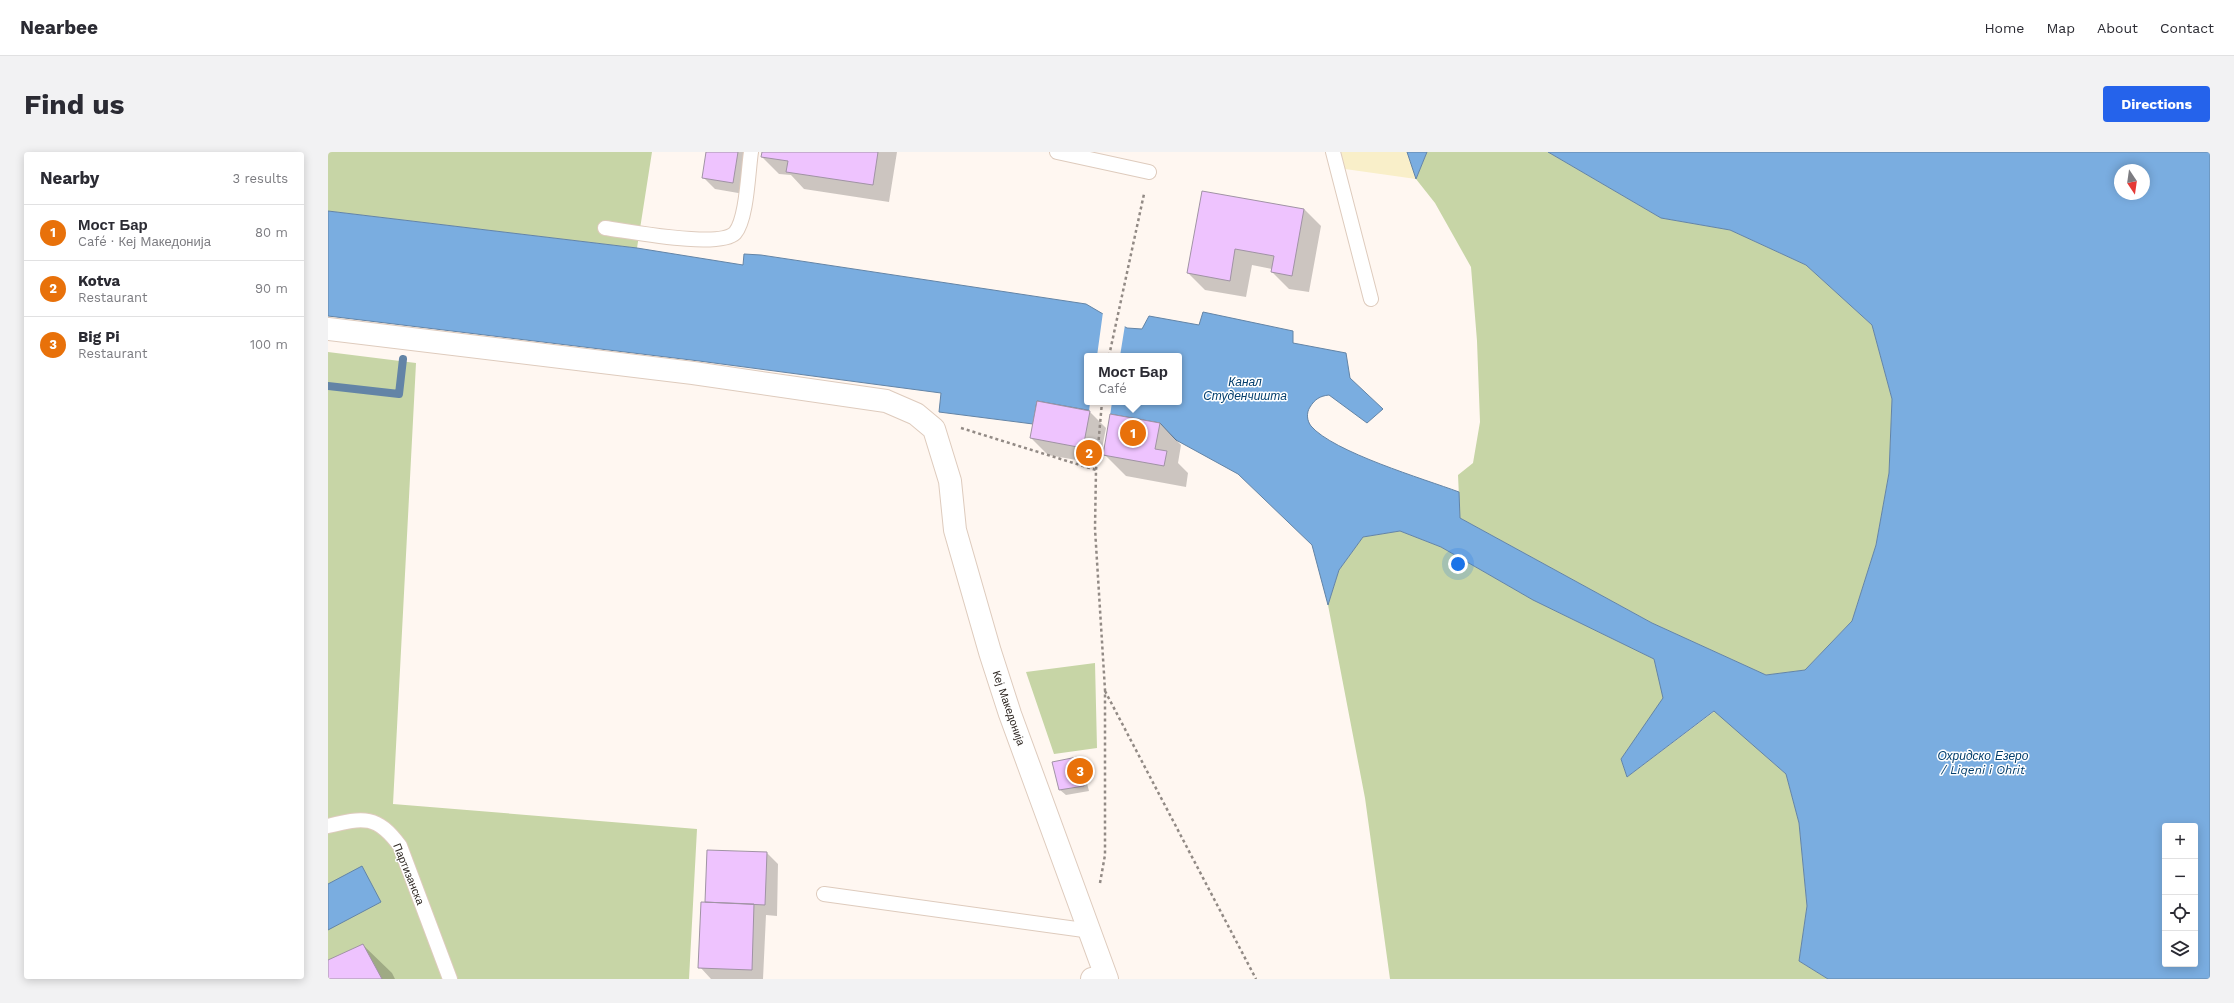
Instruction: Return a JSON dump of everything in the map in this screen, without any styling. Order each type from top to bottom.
[{"type":"street","points":[[328,329],[693,373],[886,401],[944,427]]},
{"type":"street","name":"Кеј Македонија","points":[[944,427],[955,530],[990,652],[1010,714],[1091,931],[1101,978]]},
{"type":"lane","points":[[605,228],[701,240],[727,238],[735,232],[742,216],[751,152]]},
{"type":"lane","points":[[1057,152],[1149,172]]},
{"type":"lane","points":[[1333,152],[1371,299]]},
{"type":"lane","name":"Партизанска","points":[[328,826],[355,820],[368,820],[382,825],[392,835],[400,846],[450,979]]},
{"type":"lane","points":[[824,894],[1091,931]]},
{"type":"path","points":[[1110,353],[1149,172]]},
{"type":"path","points":[[1100,885],[1105,854],[1104,690],[1095,529],[1096,470],[1102,405]]},
{"type":"path","points":[[944,427],[1096,470]]},
{"type":"path","points":[[1104,690],[1256,979]]},
{"type":"green space","points":[[328,152],[652,152],[637,248],[328,211]]},
{"type":"green space","points":[[1427,152],[1548,152],[1661,218],[1730,230],[1806,265],[1872,325],[1892,399],[1889,473],[1876,545],[1852,621],[1805,670],[1766,675],[1652,623],[1460,518],[1458,475],[1473,463],[1480,422],[1477,341],[1471,267],[1435,203],[1416,179]]},
{"type":"green space","points":[[328,352],[416,363],[393,804],[697,829],[689,979],[328,979]]},
{"type":"green space","points":[[1400,531],[1441,547],[1533,600],[1654,659],[1664,698],[1621,759],[1627,777],[1715,711],[1786,774],[1799,823],[1807,906],[1799,961],[1828,979],[1390,979],[1365,798],[1328,605],[1339,570],[1363,537]]},
{"type":"green space","points":[[1095,663],[1097,748],[1054,754],[1026,672]]},
{"type":"sand","points":[[1341,152],[1407,152],[1416,179],[1345,169]]},
{"type":"water","points":[[1407,152],[1427,152],[1416,179]]},
{"type":"water","name":"Охридско Езеро / Liqeni i Ohrit","points":[[1548,152],[2210,152],[2210,979],[1828,979],[1799,961],[1807,906],[1799,823],[1786,774],[1714,711],[1627,777],[1621,759],[1663,698],[1654,659],[1533,600],[1441,547],[1400,531],[1363,537],[1339,570],[1328,605],[1312,545],[1238,474],[1176,440],[1160,423],[1037,401],[1033,424],[939,412],[941,393],[699,361],[328,316],[328,211],[637,248],[743,265],[744,254],[761,255],[1086,304],[1127,328],[1142,329],[1149,316],[1199,325],[1203,312],[1293,331],[1293,343],[1346,353],[1350,378],[1383,409],[1367,423],[1329,395],[1320,397],[1310,407],[1308,417],[1311,426],[1322,436],[1358,455],[1380,464],[1459,492],[1460,518],[1652,623],[1766,675],[1805,670],[1852,621],[1876,545],[1889,473],[1892,399],[1872,325],[1806,265],[1730,230],[1661,218]]},
{"type":"water","points":[[362,866],[381,902],[328,930],[328,884]]},
{"type":"pier","points":[[1103,312],[1125,325],[1120,353],[1097,353]]},
{"type":"pier","points":[[1090,405],[1112,405],[1110,416],[1089,412]]},
{"type":"building","points":[[706,152],[738,152],[733,183],[702,178]]},
{"type":"building","points":[[762,152],[878,152],[873,185],[786,172],[788,161],[761,157]]},
{"type":"building","points":[[1202,191],[1304,209],[1292,276],[1271,272],[1274,256],[1235,249],[1230,281],[1187,273]]},
{"type":"building","points":[[1037,401],[1090,411],[1083,448],[1030,438]]},
{"type":"building","points":[[1110,414],[1160,423],[1155,449],[1167,451],[1164,466],[1103,455]]},
{"type":"building","points":[[1077,757],[1084,786],[1059,790],[1052,762]]},
{"type":"building","points":[[707,850],[767,852],[765,905],[705,902]]},
{"type":"building","points":[[701,902],[754,904],[752,970],[698,968]]},
{"type":"building","points":[[363,944],[382,979],[328,979],[328,960]]},
{"type":"waterway","points":[[328,386],[399,394],[403,359]]},
{"type":"place","name":"Мост Бар","points":[[1133,433]]},
{"type":"place","name":"Kotva","points":[[1089,453]]},
{"type":"place","name":"Big Pi","points":[[1080,771]]},
{"type":"water label","name":"Канал Студенчишта","points":[[1245,389]]}]
